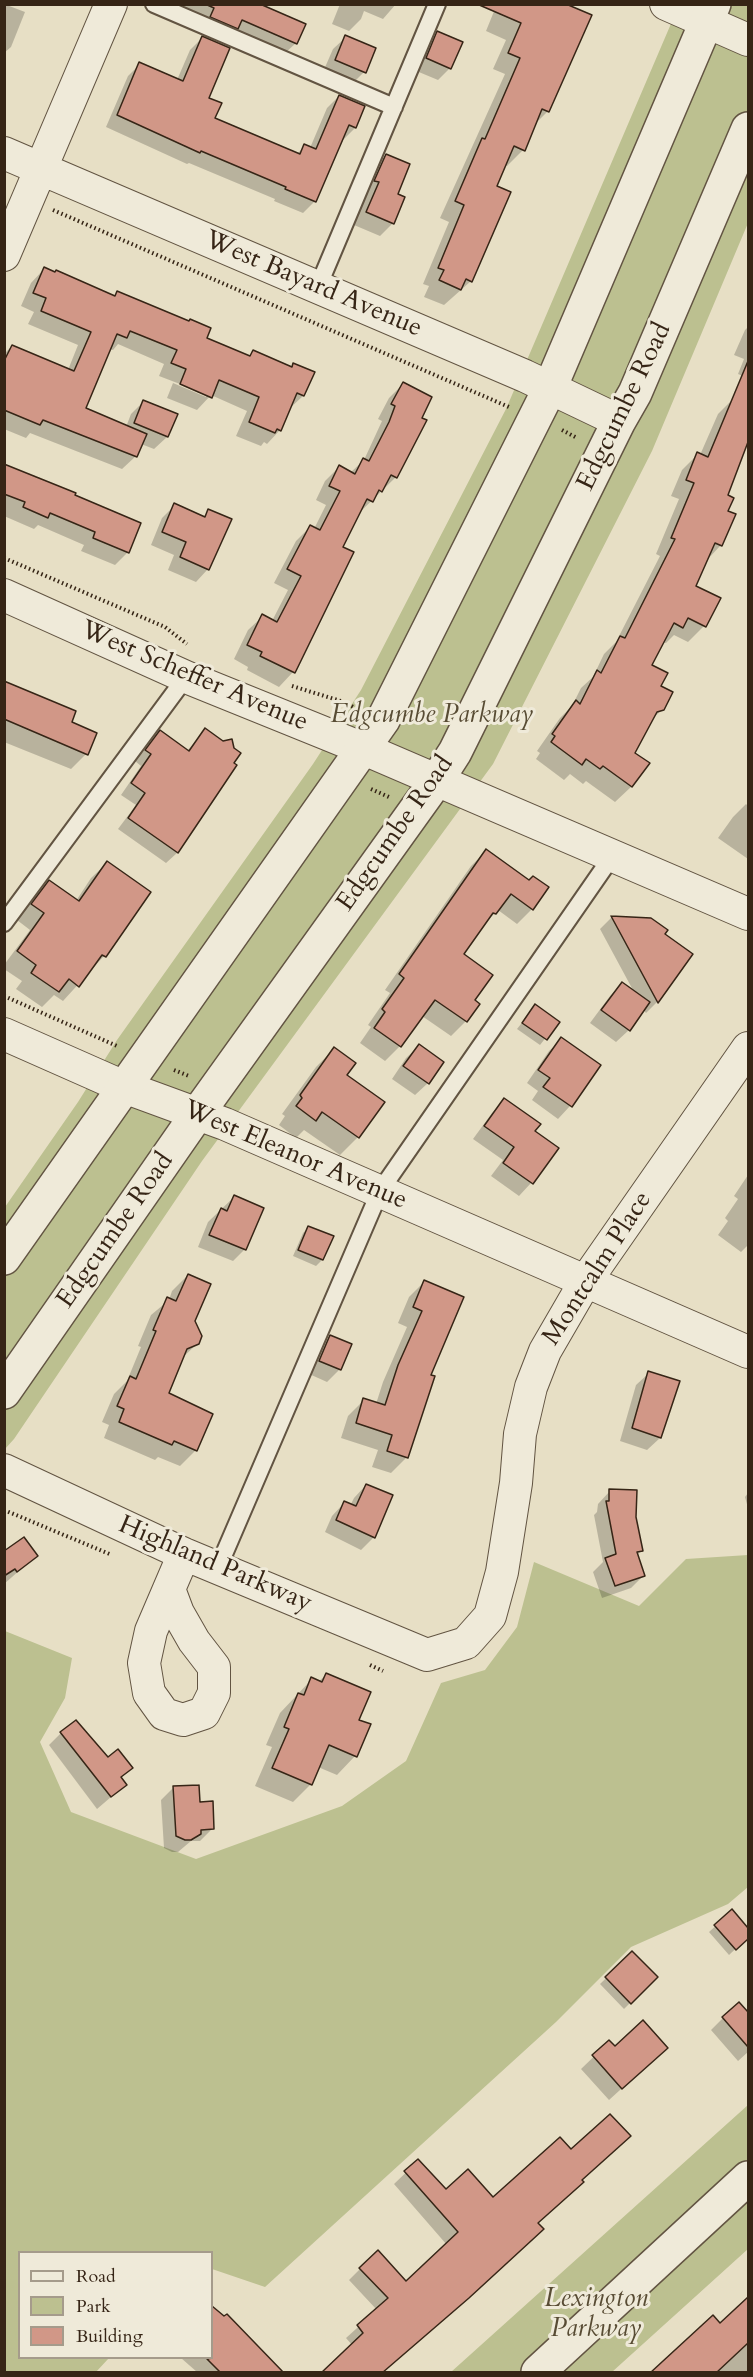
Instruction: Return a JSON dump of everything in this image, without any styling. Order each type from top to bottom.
[{"type":"street","points":[[4,255],[111,4]]},
{"type":"street","points":[[666,4],[711,14],[748,40]]},
{"type":"street","points":[[4,1258],[383,720],[550,387],[711,14]]},
{"type":"street","name":"Edgcumbe Road","points":[[4,1392],[198,1113],[437,780],[460,741],[635,393],[748,129]]},
{"type":"street","name":"West Bayard Avenue","points":[[4,153],[550,387],[619,421]]},
{"type":"street","name":"West Scheffer Avenue","points":[[4,595],[186,677],[364,749],[748,914]]},
{"type":"street","name":"West Eleanor Avenue","points":[[4,1034],[124,1087],[198,1113],[748,1352]]},
{"type":"street","name":"Montcalm Place","points":[[427,1656],[466,1643],[490,1616],[502,1572],[516,1483],[520,1434],[531,1387],[544,1351],[585,1282],[748,1048]]},
{"type":"street","name":"Highland Parkway","points":[[4,1470],[183,1554],[427,1656]]},
{"type":"street","points":[[169,1589],[183,1554]]},
{"type":"street","points":[[538,2373],[748,2178]]},
{"type":"lane","points":[[154,4],[394,107]]},
{"type":"lane","points":[[318,287],[437,4]]},
{"type":"lane","points":[[4,923],[186,677]]},
{"type":"lane","points":[[218,1568],[380,1191],[613,855]]},
{"type":"path","points":[[52,210],[511,408]]},
{"type":"path","points":[[554,426],[583,441]]},
{"type":"path","points":[[4,558],[165,627],[188,644]]},
{"type":"path","points":[[290,686],[344,702],[362,712]]},
{"type":"path","points":[[369,788],[396,800]]},
{"type":"path","points":[[4,996],[119,1046]]},
{"type":"path","points":[[164,1065],[191,1077]]},
{"type":"green space","name":"Edgcumbe Parkway","points":[[679,5],[748,5],[748,223],[652,451],[493,764],[202,1161],[5,1449],[5,1207],[78,1102],[117,1040],[313,764],[361,690],[506,409]]},
{"type":"green space","points":[[748,1555],[748,1887],[728,1904],[631,1947],[556,2022],[265,2287],[213,2269],[213,2251],[18,2251],[18,2359],[108,2359],[96,2372],[5,2372],[5,1631],[72,1658],[65,1698],[40,1742],[71,1812],[196,1859],[342,1806],[406,1761],[441,1683],[485,1670],[517,1627],[534,1562],[639,1606],[686,1559]]},
{"type":"green space","name":"Lexington Parkway","points":[[748,2105],[748,2249],[612,2372],[451,2372]]},
{"type":"building","points":[[205,4],[260,4],[306,24],[297,44],[242,20],[238,29],[210,17],[214,8]]},
{"type":"building","points":[[477,4],[566,4],[592,15],[549,112],[542,109],[525,151],[514,146],[497,186],[511,192],[472,282],[466,279],[461,290],[439,280],[444,270],[438,268],[464,205],[455,201],[520,58],[508,53],[521,23]]},
{"type":"building","points":[[437,31],[463,42],[451,69],[426,58]]},
{"type":"building","points":[[345,35],[376,48],[366,73],[335,60]]},
{"type":"building","points":[[202,36],[230,48],[209,98],[222,103],[215,118],[300,154],[304,144],[316,149],[339,95],[365,106],[356,128],[349,125],[316,202],[117,115],[139,62],[183,81]]},
{"type":"building","points":[[386,154],[410,164],[398,194],[405,197],[394,224],[366,212],[379,182],[374,181]]},
{"type":"building","points":[[44,267],[115,296],[117,291],[211,328],[207,338],[250,356],[253,350],[292,367],[293,363],[315,372],[304,396],[297,393],[281,431],[277,429],[275,433],[249,422],[259,397],[219,380],[212,398],[180,384],[186,369],[171,363],[177,350],[130,331],[127,338],[117,334],[86,408],[147,434],[137,457],[43,420],[40,425],[4,410],[4,361],[12,345],[74,371],[91,332],[41,311],[46,298],[33,293]]},
{"type":"building","points":[[748,361],[748,442],[728,495],[734,498],[728,511],[736,514],[722,546],[715,543],[696,586],[721,598],[706,627],[688,618],[683,628],[674,623],[652,665],[668,673],[661,686],[673,692],[664,710],[657,712],[635,753],[650,763],[632,787],[603,766],[600,769],[586,759],[582,765],[551,742],[555,736],[552,734],[576,700],[580,704],[597,670],[601,673],[620,636],[625,638],[675,539],[671,538],[694,483],[686,480],[697,452],[708,457]]},
{"type":"building","points":[[403,382],[432,397],[422,418],[427,420],[397,478],[391,475],[382,492],[379,490],[373,502],[367,499],[343,547],[354,552],[295,673],[260,656],[262,652],[247,645],[262,614],[277,622],[301,576],[287,569],[310,525],[320,530],[340,491],[329,486],[339,465],[355,474],[363,458],[369,461],[389,422],[395,406],[391,404]]},
{"type":"building","points":[[143,400],[178,414],[168,437],[134,423]]},
{"type":"building","points":[[4,464],[76,493],[75,495],[141,523],[129,553],[93,538],[95,532],[50,513],[48,518],[23,507],[25,502],[4,494]]},
{"type":"building","points":[[174,503],[205,517],[208,509],[232,519],[209,570],[180,557],[186,542],[162,532]]},
{"type":"building","points":[[4,681],[76,711],[72,722],[97,733],[88,755],[4,719]]},
{"type":"building","points":[[205,728],[223,741],[232,739],[234,748],[241,753],[234,763],[237,765],[178,853],[128,818],[145,793],[131,783],[151,754],[145,750],[160,730],[189,751]]},
{"type":"building","points":[[486,849],[529,880],[533,876],[549,887],[533,910],[511,894],[496,914],[493,913],[464,954],[493,975],[475,1000],[480,1004],[467,1022],[435,1000],[401,1047],[374,1028],[385,1012],[382,1009],[404,978],[399,974]]},
{"type":"building","points":[[107,861],[151,892],[106,957],[102,955],[79,987],[69,979],[59,992],[31,973],[36,965],[17,951],[44,913],[31,904],[49,880],[79,901]]},
{"type":"building","points":[[611,916],[651,918],[668,930],[665,934],[693,954],[658,1003]]},
{"type":"building","points":[[622,982],[650,1002],[630,1031],[601,1010]]},
{"type":"building","points":[[535,1004],[560,1022],[547,1040],[522,1023]]},
{"type":"building","points":[[561,1037],[601,1065],[572,1107],[543,1087],[550,1078],[538,1070]]},
{"type":"building","points":[[419,1044],[444,1062],[429,1084],[403,1066]]},
{"type":"building","points":[[334,1047],[356,1063],[347,1075],[385,1102],[359,1138],[322,1112],[316,1121],[296,1106],[302,1098],[300,1095]]},
{"type":"building","points":[[504,1098],[541,1124],[535,1131],[559,1148],[533,1184],[503,1163],[514,1147],[484,1126]]},
{"type":"building","points":[[234,1195],[264,1208],[246,1250],[209,1235],[221,1208],[227,1211]]},
{"type":"building","points":[[308,1226],[334,1236],[323,1260],[298,1250]]},
{"type":"building","points":[[188,1274],[211,1284],[195,1321],[202,1336],[199,1344],[187,1349],[169,1393],[213,1414],[197,1451],[174,1441],[172,1445],[119,1422],[124,1409],[117,1406],[130,1376],[136,1379],[167,1297],[176,1301]]},
{"type":"building","points":[[424,1280],[464,1297],[431,1375],[435,1376],[408,1458],[387,1451],[392,1435],[356,1423],[363,1398],[385,1405],[398,1365],[422,1311],[413,1307]]},
{"type":"building","points":[[330,1335],[352,1344],[341,1370],[319,1361]]},
{"type":"building","points":[[648,1371],[680,1381],[661,1438],[632,1428]]},
{"type":"building","points":[[366,1484],[393,1495],[375,1538],[336,1520],[344,1501],[356,1506]]},
{"type":"building","points":[[609,1489],[637,1490],[636,1517],[643,1551],[637,1552],[645,1576],[615,1586],[605,1558],[616,1554],[606,1501],[609,1501]]},
{"type":"building","points":[[24,1537],[38,1556],[17,1572],[15,1569],[4,1576],[4,1551]]},
{"type":"building","points":[[326,1673],[371,1692],[359,1720],[371,1724],[357,1757],[329,1745],[312,1785],[272,1768],[289,1729],[284,1727],[298,1693],[304,1695],[311,1677],[322,1682]]},
{"type":"building","points":[[76,1720],[108,1757],[118,1749],[133,1768],[121,1777],[127,1785],[111,1797],[60,1732]]},
{"type":"building","points":[[199,1785],[200,1802],[213,1801],[214,1829],[201,1830],[201,1834],[191,1840],[185,1840],[176,1836],[173,1786]]},
{"type":"building","points":[[732,1909],[748,1928],[748,1939],[736,1950],[714,1925]]},
{"type":"building","points":[[632,1951],[658,1977],[631,2004],[605,1977]]},
{"type":"building","points":[[739,2002],[748,2012],[748,2047],[722,2017]]},
{"type":"building","points":[[643,2020],[668,2048],[622,2089],[592,2055],[609,2040],[615,2046]]},
{"type":"building","points":[[610,2114],[631,2136],[538,2223],[544,2229],[469,2298],[382,2373],[321,2373],[363,2333],[357,2325],[388,2298],[359,2268],[378,2250],[406,2281],[458,2232],[404,2171],[418,2159],[446,2189],[468,2169],[493,2197],[560,2137],[571,2149]]},
{"type":"building","points":[[748,2297],[748,2343],[716,2373],[650,2373],[713,2315],[720,2323]]},
{"type":"building","points":[[213,2307],[224,2316],[227,2314],[284,2373],[221,2373],[207,2359],[213,2359]]}]
